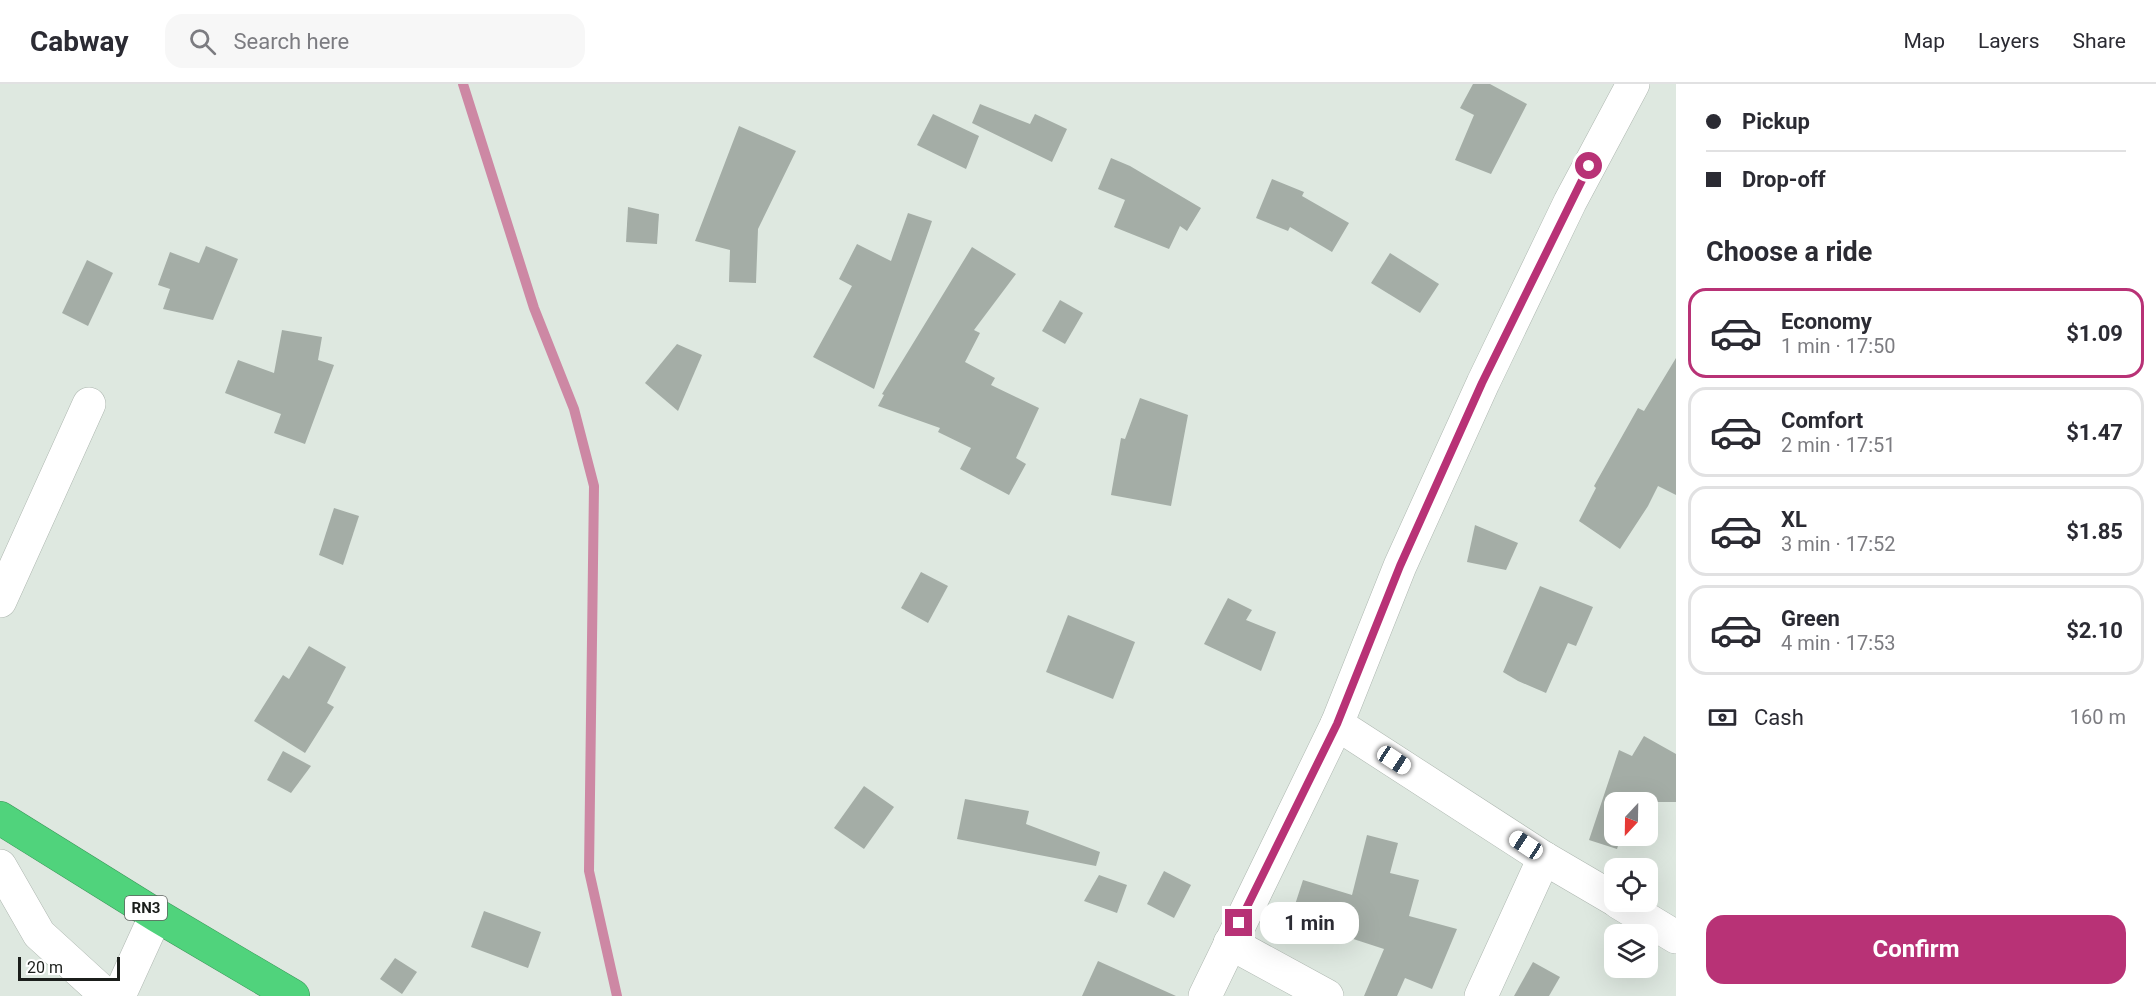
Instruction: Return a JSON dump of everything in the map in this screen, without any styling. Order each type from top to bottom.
[{"type":"highway","name":"RN3","points":[[0,818],[156,915],[293,996]]},
{"type":"street","points":[[1205,996],[1337,724],[1400,566],[1482,383],[1570,202],[1633,84]]},
{"type":"street","points":[[0,602],[89,404]]},
{"type":"street","points":[[1337,724],[1544,858],[1604,893]]},
{"type":"street","points":[[1481,996],[1544,858]]},
{"type":"street","points":[[0,866],[39,934],[107,996]]},
{"type":"street","points":[[1636,912],[1676,936]]},
{"type":"street","points":[[119,996],[156,915]]},
{"type":"street","points":[[1230,943],[1327,996]]},
{"type":"building","points":[[1473,84],[1490,84],[1527,104],[1491,174],[1455,160],[1474,115],[1460,108]]},
{"type":"building","points":[[980,104],[1030,124],[1035,114],[1067,129],[1052,162],[972,123]]},
{"type":"building","points":[[933,114],[979,136],[966,169],[917,145]]},
{"type":"building","points":[[739,126],[796,151],[758,229],[756,283],[729,282],[730,250],[695,241]]},
{"type":"building","points":[[1111,158],[1130,166],[1201,208],[1187,231],[1180,226],[1169,249],[1114,227],[1125,200],[1098,189]]},
{"type":"building","points":[[1272,179],[1304,192],[1302,196],[1349,223],[1332,252],[1290,227],[1288,231],[1256,218]]},
{"type":"building","points":[[628,207],[659,214],[657,244],[626,242]]},
{"type":"building","points":[[908,213],[932,221],[874,389],[813,357],[852,286],[839,279],[857,244],[891,261]]},
{"type":"building","points":[[206,246],[238,259],[213,320],[163,309],[170,289],[158,285],[170,252],[199,263]]},
{"type":"building","points":[[972,247],[1016,274],[974,330],[980,333],[965,362],[995,378],[991,385],[1039,408],[1016,458],[1026,464],[1009,495],[960,469],[971,448],[938,432],[940,428],[878,406],[884,395],[882,394]]},
{"type":"building","points":[[1390,253],[1439,284],[1420,313],[1371,283]]},
{"type":"building","points":[[87,260],[113,273],[88,326],[62,313]]},
{"type":"building","points":[[1060,300],[1083,313],[1065,344],[1042,331]]},
{"type":"building","points":[[282,330],[322,337],[318,360],[334,365],[305,444],[274,433],[281,414],[225,393],[238,360],[274,373]]},
{"type":"building","points":[[677,344],[702,355],[678,411],[645,383]]},
{"type":"building","points":[[1676,358],[1676,495],[1658,486],[1620,549],[1579,521],[1596,488],[1594,486],[1638,408],[1644,411]]},
{"type":"building","points":[[1140,398],[1188,415],[1171,506],[1111,495],[1121,438],[1125,439]]},
{"type":"building","points":[[334,508],[359,516],[343,565],[319,555]]},
{"type":"building","points":[[1475,525],[1518,543],[1506,570],[1467,562]]},
{"type":"building","points":[[921,572],[948,586],[928,623],[901,608]]},
{"type":"building","points":[[1540,586],[1593,607],[1576,646],[1568,643],[1546,693],[1503,672]]},
{"type":"building","points":[[1228,598],[1252,610],[1246,620],[1276,632],[1261,671],[1204,644]]},
{"type":"building","points":[[1068,615],[1135,642],[1113,699],[1046,672]]},
{"type":"building","points":[[309,646],[346,667],[327,703],[334,707],[305,753],[254,721],[283,675],[289,679]]},
{"type":"building","points":[[1644,736],[1676,754],[1676,802],[1658,802],[1658,792],[1605,792],[1619,750],[1632,756]]},
{"type":"building","points":[[283,751],[311,766],[291,793],[267,780]]},
{"type":"building","points":[[864,786],[894,807],[864,849],[834,828]]},
{"type":"building","points":[[1604,795],[1604,845],[1589,840]]},
{"type":"building","points":[[965,799],[1029,811],[1026,824],[1100,852],[1096,866],[957,839]]},
{"type":"building","points":[[1367,835],[1398,843],[1390,873],[1419,880],[1409,916],[1457,929],[1432,989],[1405,978],[1397,996],[1364,996],[1384,949],[1341,935],[1342,930],[1292,914],[1303,880],[1352,895]]},
{"type":"building","points":[[1164,871],[1191,885],[1174,918],[1147,904]]},
{"type":"building","points":[[1099,875],[1127,885],[1117,913],[1084,901]]},
{"type":"building","points":[[484,911],[541,932],[528,968],[471,947]]},
{"type":"building","points":[[395,958],[417,972],[402,994],[380,979]]},
{"type":"building","points":[[1098,961],[1176,996],[1082,996]]},
{"type":"building","points":[[1533,962],[1560,977],[1549,996],[1514,996]]},
{"type":"waterway","points":[[463,84],[534,308],[574,409],[594,486],[589,871],[617,996]]},
{"type":"route","points":[[1239,923],[1337,724],[1400,566],[1482,383],[1589,166]]}]
